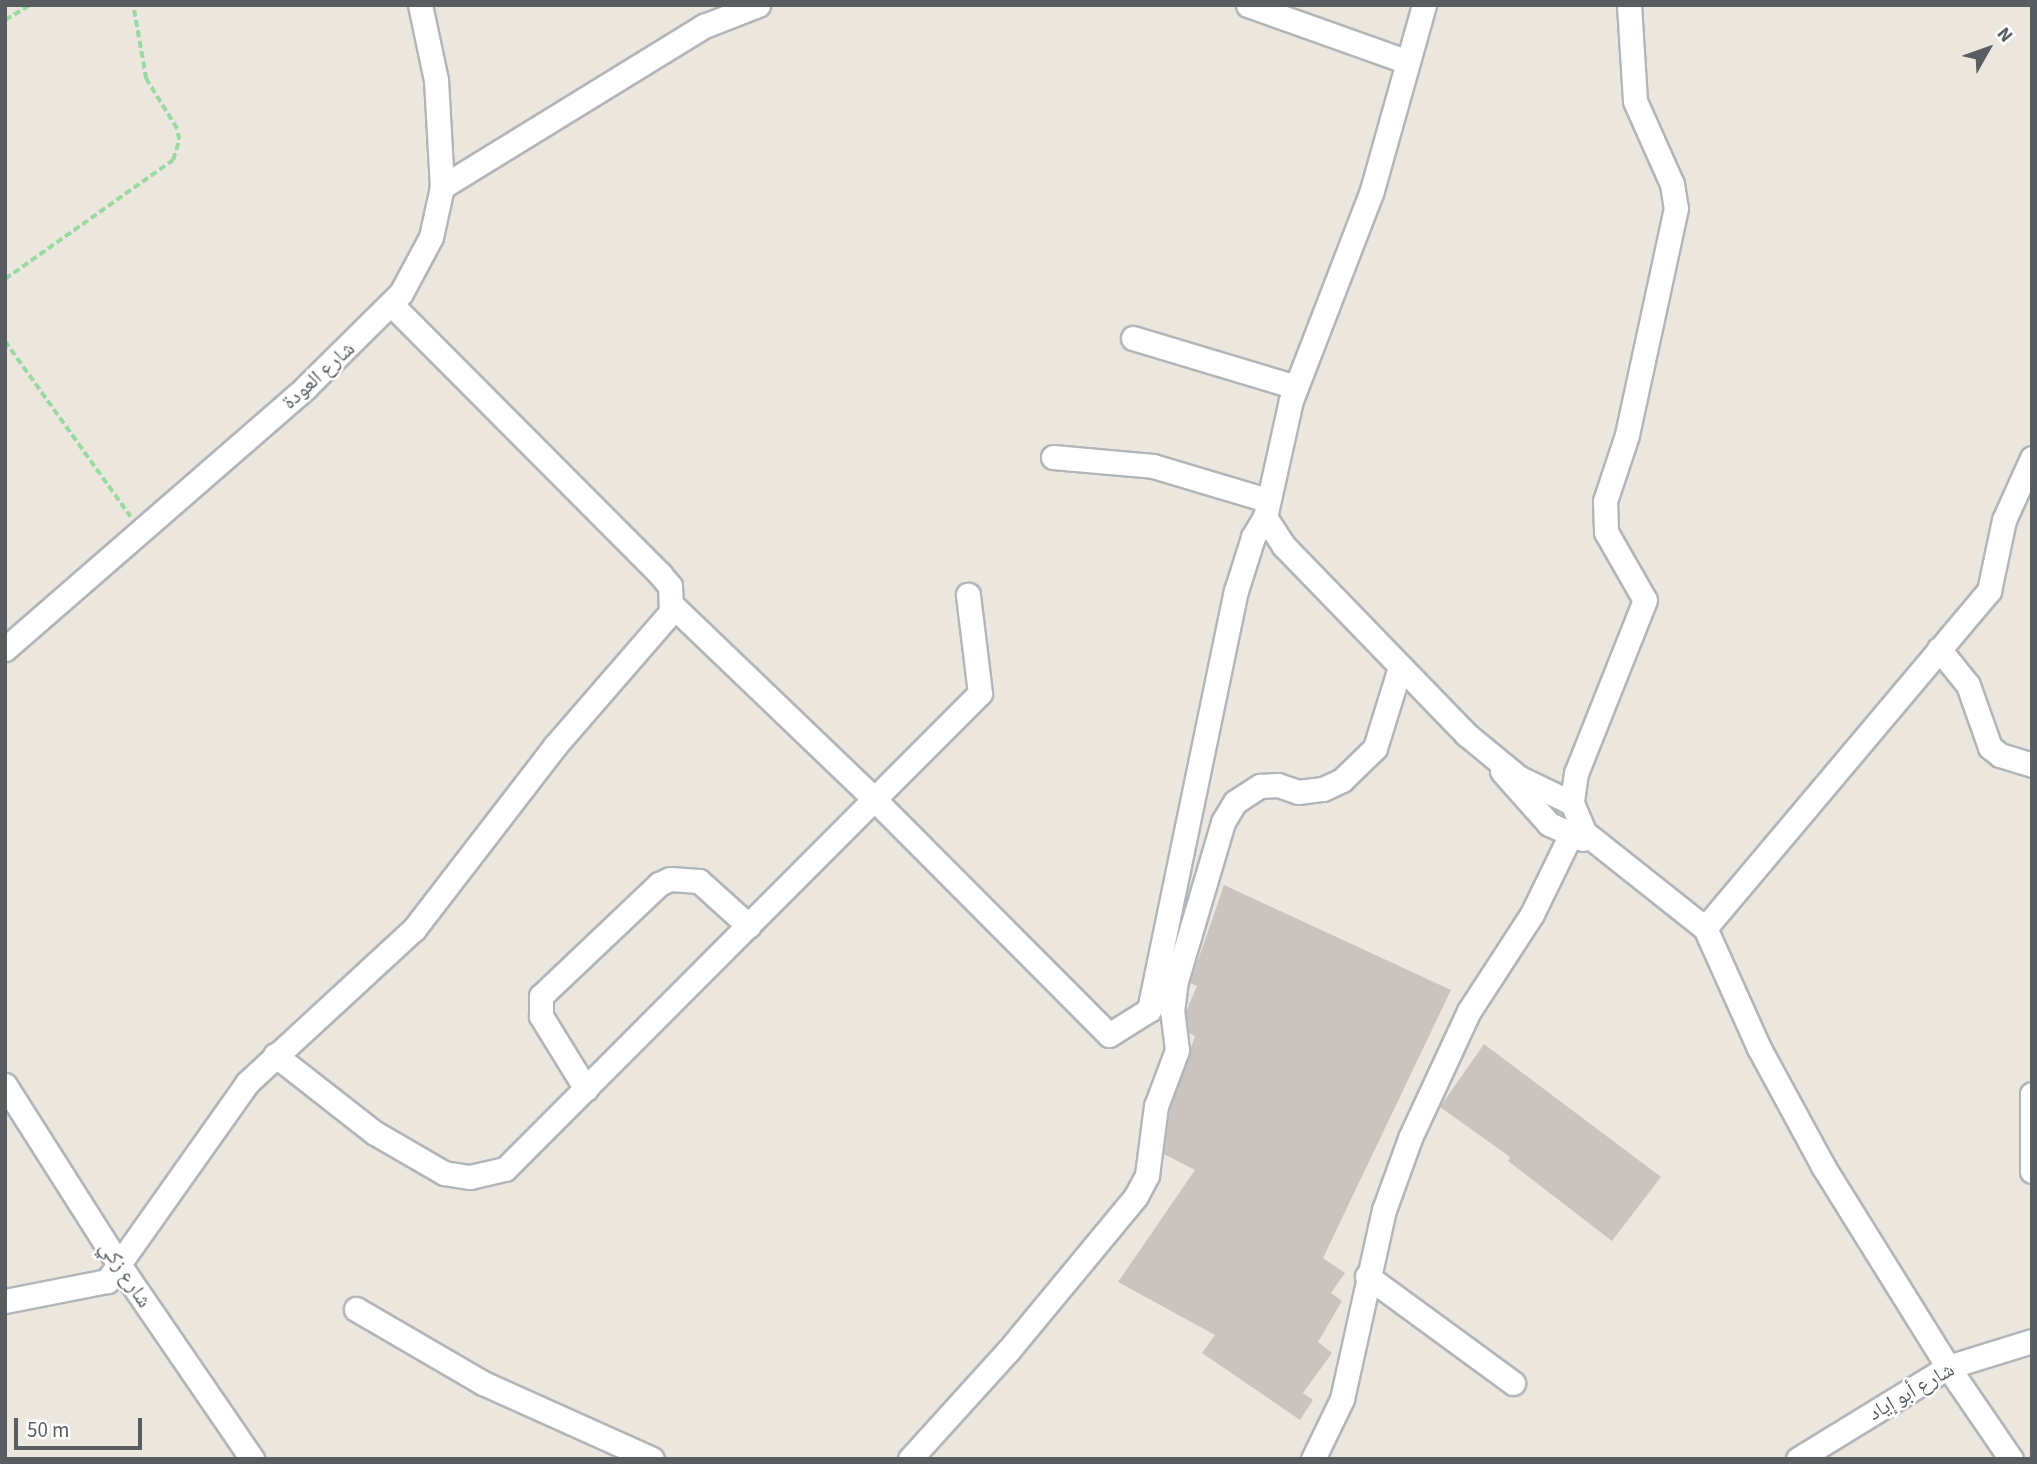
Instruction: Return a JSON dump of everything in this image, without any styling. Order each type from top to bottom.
[{"type":"street","name":"شارع العودة","points":[[5,649],[142,533],[391,304],[431,237],[442,187],[436,80],[420,5]]},
{"type":"street","points":[[442,187],[704,26],[758,5]]},
{"type":"street","points":[[1248,5],[1405,61]]},
{"type":"street","points":[[673,605],[874,799],[1109,1035],[1149,1010],[1236,591],[1253,537],[1266,509],[1296,387],[1371,192],[1405,61],[1424,5]]},
{"type":"street","points":[[1629,5],[1635,101],[1672,184],[1676,208],[1627,435],[1605,501],[1606,532],[1646,600],[1576,773],[1572,803],[1578,824],[1594,841],[1705,928],[1759,1048],[1823,1166],[1948,1367],[2011,1459]]},
{"type":"street","points":[[5,1301],[107,1281],[120,1266],[219,1119],[275,1055],[414,929],[554,747],[664,622],[673,605],[670,586],[660,573],[391,304]]},
{"type":"street","points":[[1133,338],[1296,387]]},
{"type":"street","points":[[1053,457],[1153,466],[1266,509],[1284,547],[1492,757],[1518,777],[1572,803]]},
{"type":"street","points":[[1705,928],[1989,592],[2004,520],[2032,457]]},
{"type":"street","points":[[275,1055],[375,1133],[444,1173],[470,1177],[505,1169],[980,693],[968,595]]},
{"type":"street","points":[[1939,649],[1968,685],[1990,747],[2000,755],[2032,765]]},
{"type":"street","points":[[909,1459],[1008,1350],[1136,1196],[1147,1175],[1151,1130],[1177,1050],[1172,1012],[1176,981],[1223,822],[1235,802],[1260,786],[1278,785],[1298,792],[1324,789],[1342,780],[1375,748],[1400,667]]},
{"type":"street","points":[[1492,757],[1532,808],[1570,836],[1594,841]]},
{"type":"street","points":[[1313,1459],[1342,1399],[1367,1276],[1384,1210],[1437,1078],[1469,1011],[1532,914],[1570,836]]},
{"type":"street","points":[[586,1089],[541,1016],[541,996],[659,884],[670,879],[699,881],[749,926]]},
{"type":"street","name":"شارع زكي","points":[[5,1085],[120,1266],[252,1459]]},
{"type":"street","points":[[2032,1094],[2032,1171]]},
{"type":"street","points":[[1367,1276],[1513,1383]]},
{"type":"street","points":[[356,1309],[483,1383],[652,1459]]},
{"type":"street","name":"شارع أبو إياد","points":[[1798,1459],[1948,1367],[2032,1341]]},
{"type":"path","points":[[5,20],[30,5]]},
{"type":"path","points":[[5,279],[173,160],[179,140],[177,129],[146,79],[133,5]]},
{"type":"path","points":[[5,341],[142,533]]},
{"type":"building","points":[[1224,885],[1451,990],[1323,1258],[1345,1273],[1331,1293],[1342,1301],[1318,1342],[1332,1353],[1303,1393],[1313,1400],[1300,1420],[1202,1353],[1215,1335],[1118,1282],[1195,1170],[1164,1154],[1170,1109],[1195,1036],[1189,1033],[1186,1012],[1197,986],[1190,983]]},
{"type":"building","points":[[1484,1044],[1661,1177],[1612,1241],[1508,1161],[1510,1157],[1440,1107]]}]
